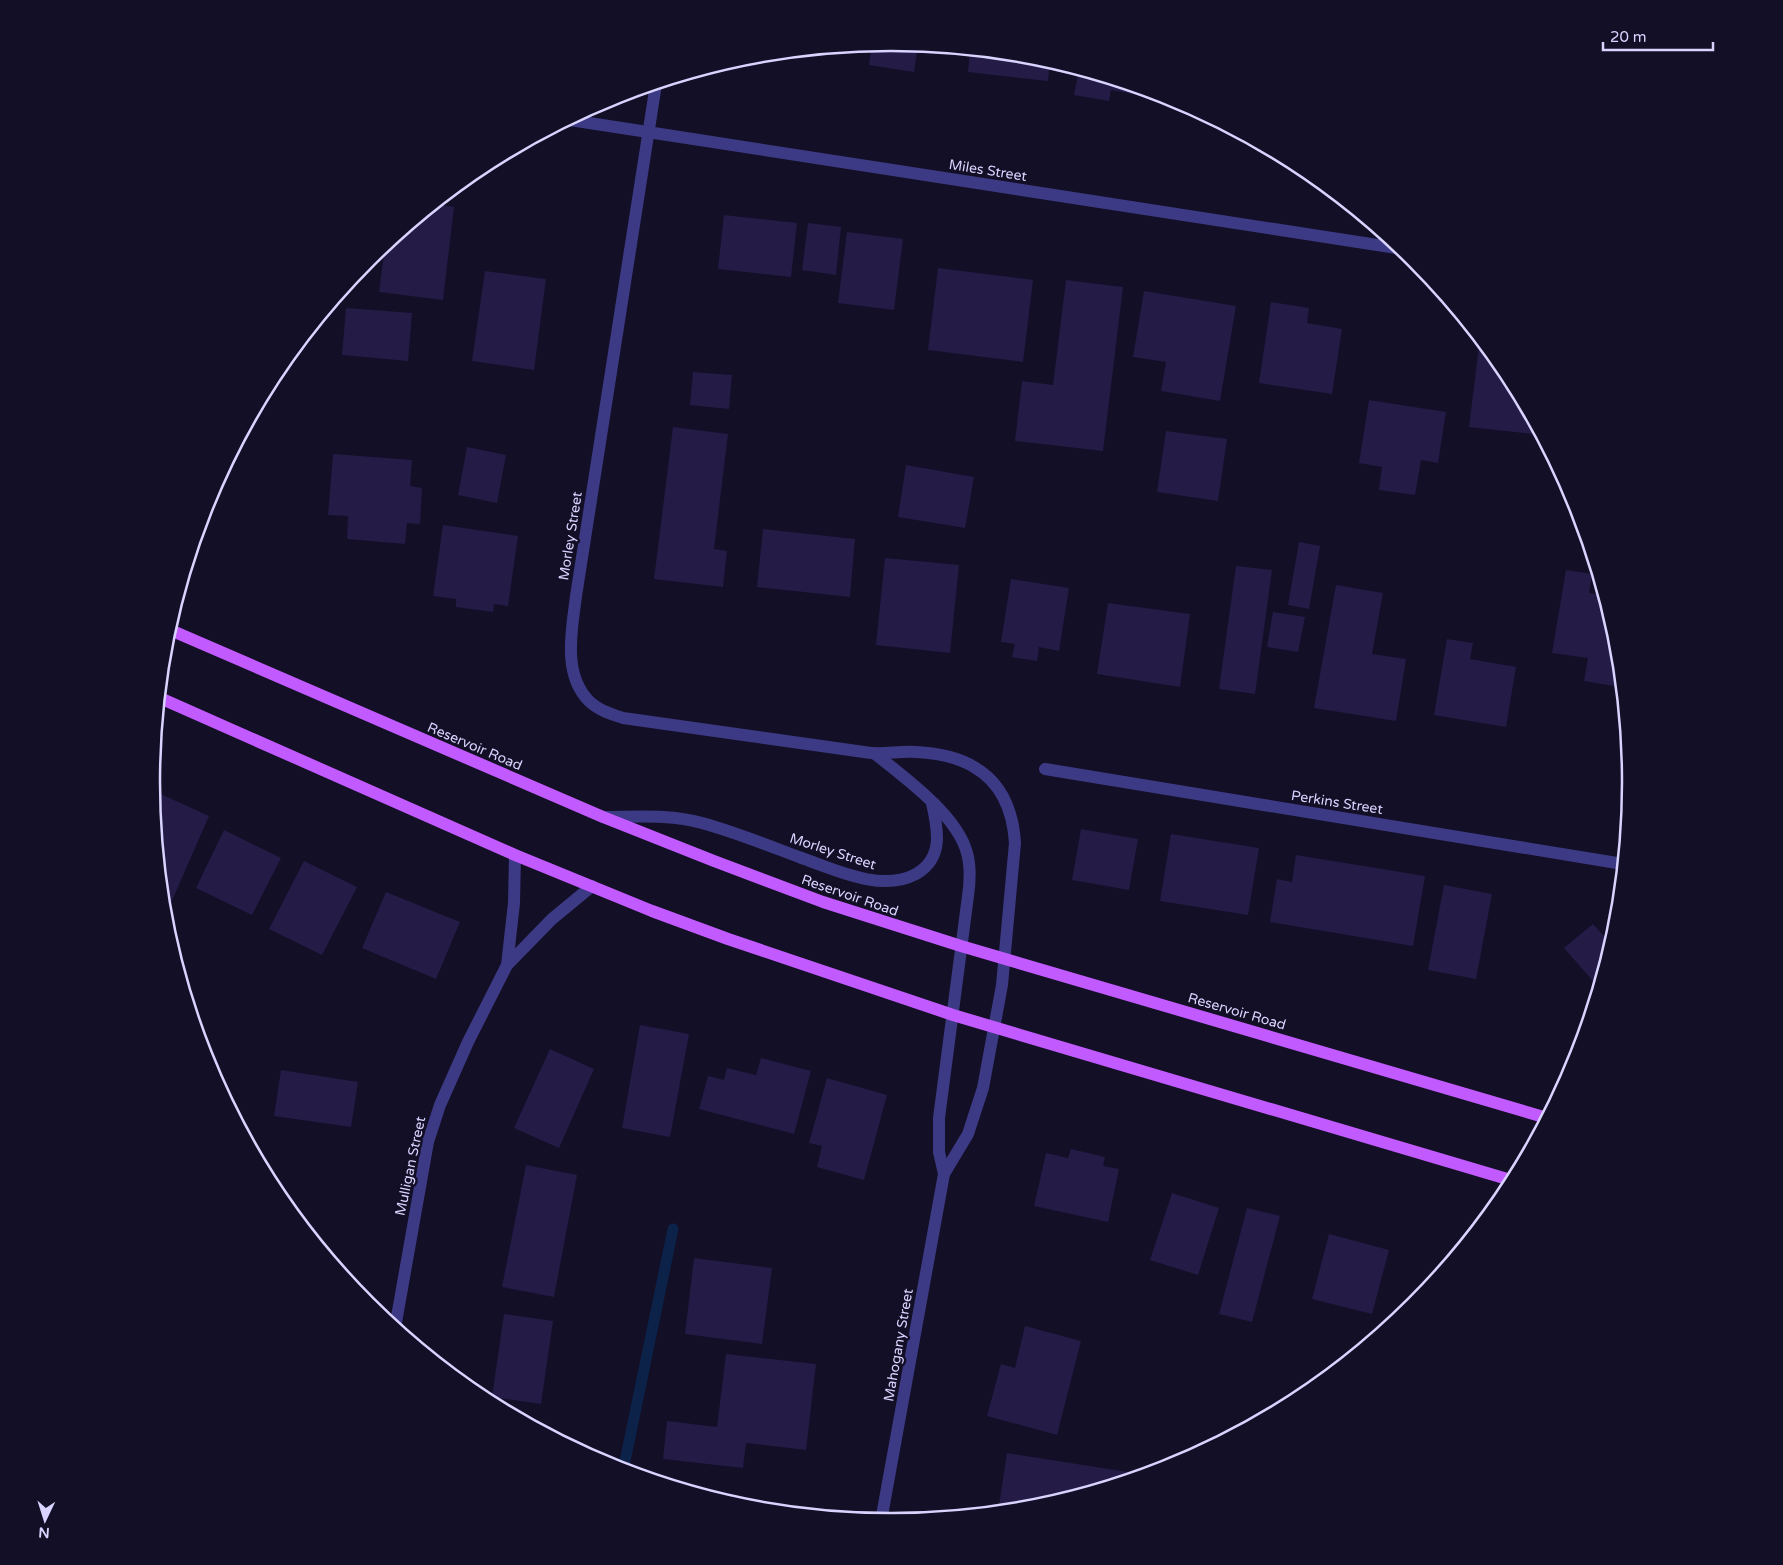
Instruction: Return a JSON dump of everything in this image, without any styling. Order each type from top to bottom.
[{"type":"main road","name":"Reservoir Road","points":[[176,632],[604,818],[823,902],[961,946],[1542,1116]]},
{"type":"main road","points":[[166,700],[515,855],[728,939],[995,1028],[1506,1179]]},
{"type":"street","name":"Morley Street","points":[[655,90],[576,596],[570,648],[579,689],[589,701],[609,714],[623,718],[874,753],[917,752],[965,762],[990,778],[1000,789],[1014,826],[1015,843],[1006,958]]},
{"type":"street","name":"Miles Street","points":[[580,122],[1389,247]]},
{"type":"street","name":"Morley Street","points":[[874,753],[910,781],[932,803],[955,828],[967,853],[970,883],[953,1015]]},
{"type":"street","name":"Perkins Street","points":[[1045,769],[1618,863]]},
{"type":"street","name":"Morley Street","points":[[604,818],[651,816],[688,820],[724,830],[839,871],[877,881],[889,882],[901,880],[920,872],[934,857],[938,836],[932,803]]},
{"type":"street","name":"Mulligan Street","points":[[507,965],[514,903],[515,855]]},
{"type":"street","name":"Mulligan Street","points":[[396,1320],[428,1142],[440,1105],[468,1042],[507,965],[552,919],[592,886]]},
{"type":"street","name":"Mahogany Street","points":[[883,1514],[944,1174],[968,1134],[984,1088],[1006,958]]},
{"type":"street","name":"Mahogany Street","points":[[944,1174],[939,1152],[938,1134],[953,1015]]},
{"type":"building","points":[[871,52],[917,52],[914,72],[869,65]]},
{"type":"building","points":[[969,56],[1049,69],[1048,81],[968,72]]},
{"type":"building","points":[[1078,75],[1133,92],[1133,94],[1111,90],[1109,101],[1074,95]]},
{"type":"building","points":[[442,205],[454,207],[443,300],[379,292],[384,256]]},
{"type":"building","points":[[724,215],[797,223],[791,277],[718,269]]},
{"type":"building","points":[[808,223],[841,227],[836,275],[802,270]]},
{"type":"building","points":[[847,232],[903,239],[894,310],[838,303]]},
{"type":"building","points":[[938,268],[1033,280],[1023,362],[928,350]]},
{"type":"building","points":[[485,271],[546,279],[534,370],[472,361]]},
{"type":"building","points":[[1066,280],[1123,287],[1103,451],[1015,441],[1022,381],[1053,385]]},
{"type":"building","points":[[1144,291],[1236,306],[1220,401],[1161,391],[1166,362],[1133,357]]},
{"type":"building","points":[[1271,302],[1309,308],[1307,323],[1342,329],[1332,394],[1259,383]]},
{"type":"building","points":[[346,308],[412,313],[408,361],[342,355]]},
{"type":"building","points":[[1479,347],[1500,376],[1534,434],[1469,427]]},
{"type":"building","points":[[693,372],[732,375],[729,409],[690,405]]},
{"type":"building","points":[[1369,400],[1446,412],[1438,463],[1421,460],[1415,495],[1379,490],[1382,467],[1359,463]]},
{"type":"building","points":[[673,427],[728,434],[714,549],[727,551],[723,587],[654,579]]},
{"type":"building","points":[[1166,431],[1227,439],[1218,501],[1157,492]]},
{"type":"building","points":[[467,447],[506,455],[497,503],[458,495]]},
{"type":"building","points":[[333,454],[412,460],[410,486],[422,488],[420,524],[407,523],[405,544],[347,539],[348,516],[328,515]]},
{"type":"building","points":[[906,465],[974,477],[965,528],[898,517]]},
{"type":"building","points":[[443,525],[518,536],[508,606],[494,604],[493,612],[456,607],[456,599],[433,596]]},
{"type":"building","points":[[763,529],[855,539],[850,597],[757,587]]},
{"type":"building","points":[[1299,542],[1320,546],[1309,609],[1288,605]]},
{"type":"building","points":[[885,558],[959,565],[950,653],[876,645]]},
{"type":"building","points":[[1236,566],[1272,570],[1255,694],[1219,689]]},
{"type":"building","points":[[1566,570],[1592,574],[1589,593],[1598,594],[1609,640],[1616,686],[1584,681],[1588,658],[1552,653]]},
{"type":"building","points":[[1011,579],[1069,588],[1059,651],[1039,647],[1037,661],[1012,657],[1015,644],[1001,642]]},
{"type":"building","points":[[1336,585],[1383,593],[1372,654],[1406,659],[1396,721],[1314,708]]},
{"type":"building","points":[[1108,603],[1190,614],[1180,687],[1097,674]]},
{"type":"building","points":[[1273,612],[1305,617],[1298,652],[1267,647]]},
{"type":"building","points":[[1447,639],[1473,643],[1470,659],[1516,667],[1506,727],[1434,715]]},
{"type":"building","points":[[160,794],[209,816],[171,903],[162,830]]},
{"type":"building","points":[[1081,829],[1138,839],[1129,890],[1072,880]]},
{"type":"building","points":[[224,830],[281,858],[252,915],[196,888]]},
{"type":"building","points":[[1171,834],[1259,848],[1248,915],[1160,901]]},
{"type":"building","points":[[1296,855],[1425,876],[1413,946],[1270,922],[1277,879],[1292,882]]},
{"type":"building","points":[[304,861],[357,887],[322,955],[269,929]]},
{"type":"building","points":[[1444,885],[1492,894],[1476,979],[1428,970]]},
{"type":"building","points":[[386,892],[460,922],[436,979],[362,948]]},
{"type":"building","points":[[1593,924],[1606,938],[1595,983],[1564,948]]},
{"type":"building","points":[[640,1025],[689,1034],[670,1137],[622,1128]]},
{"type":"building","points":[[550,1049],[594,1069],[559,1148],[514,1128]]},
{"type":"building","points":[[761,1058],[811,1071],[794,1134],[699,1109],[708,1076],[724,1080],[727,1068],[756,1075]]},
{"type":"building","points":[[281,1070],[358,1082],[351,1127],[274,1116]]},
{"type":"building","points":[[827,1078],[887,1095],[864,1180],[817,1167],[822,1146],[809,1143]]},
{"type":"building","points":[[1071,1149],[1105,1157],[1103,1166],[1119,1169],[1108,1222],[1034,1206],[1046,1153],[1068,1158]]},
{"type":"building","points":[[526,1165],[577,1175],[554,1297],[502,1287]]},
{"type":"building","points":[[1172,1193],[1219,1208],[1198,1275],[1150,1260]]},
{"type":"building","points":[[1247,1208],[1280,1216],[1252,1322],[1219,1314]]},
{"type":"building","points":[[1329,1234],[1389,1250],[1372,1314],[1312,1299]]},
{"type":"building","points":[[694,1258],[772,1268],[762,1344],[685,1334]]},
{"type":"building","points":[[504,1314],[553,1321],[541,1404],[492,1395]]},
{"type":"building","points":[[1025,1326],[1081,1341],[1057,1435],[987,1416],[1001,1364],[1015,1368]]},
{"type":"building","points":[[726,1354],[816,1364],[806,1450],[746,1443],[743,1468],[663,1459],[667,1421],[717,1427]]},
{"type":"building","points":[[1007,1453],[1128,1472],[1127,1475],[1081,1489],[1034,1500],[999,1505]]},
{"type":"building","points":[[729,1495],[786,1506],[749,1500]]},
{"type":"waterway","points":[[625,1463],[673,1229]]}]
